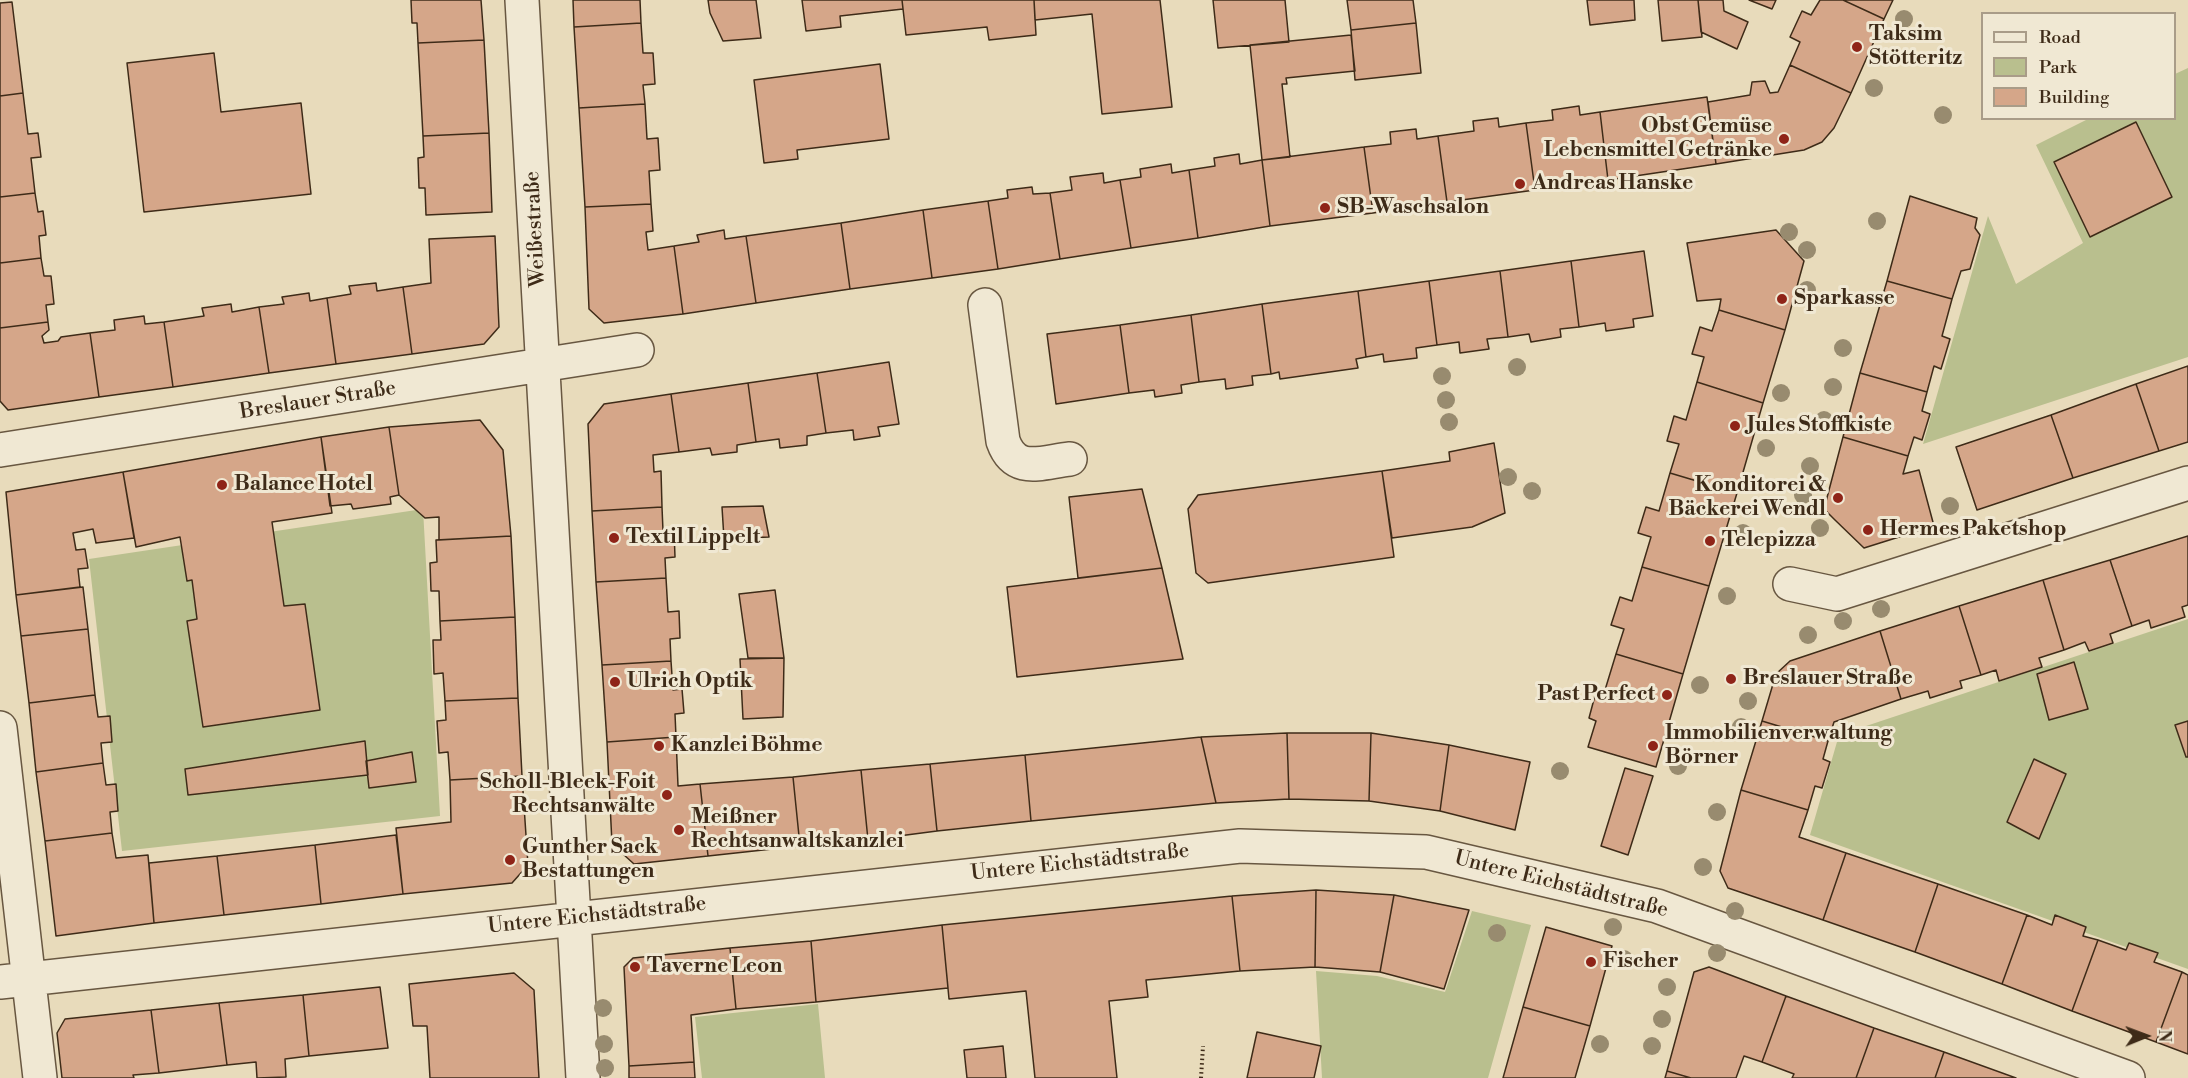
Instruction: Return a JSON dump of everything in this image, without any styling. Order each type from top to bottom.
[{"type":"street","name":"Weißestraße","points":[[522,0],[584,1078]]},
{"type":"street","points":[[985,305],[1003,441],[1008,454],[1016,462],[1028,464],[1070,459]]},
{"type":"street","name":"Breslauer Straße","points":[[0,450],[637,350]]},
{"type":"street","points":[[1790,584],[1837,594],[2188,483]]},
{"type":"street","points":[[0,728],[15,980],[40,1078]]},
{"type":"street","name":"Untere Eichstädtstraße","points":[[15,980],[1240,846],[1426,852],[1657,906],[2128,1078]]},
{"type":"path","points":[[1201,1078],[1203,1046]]},
{"type":"green space","points":[[2188,68],[2188,357],[1923,444],[1988,216],[2016,284],[2083,243],[2036,145],[2086,120],[2176,120],[2176,74]]},
{"type":"green space","points":[[423,509],[440,816],[122,851],[89,559]]},
{"type":"green space","points":[[2188,619],[2188,969],[1810,835],[1839,735]]},
{"type":"green space","points":[[1472,911],[1531,925],[1488,1078],[1322,1078],[1316,971],[1377,976],[1445,992]]},
{"type":"green space","points":[[818,1004],[825,1078],[702,1078],[695,1017]]},
{"type":"building","points":[[411,0],[481,0],[484,40],[418,43],[417,23],[412,23]]},
{"type":"building","points":[[573,0],[640,0],[641,23],[574,27]]},
{"type":"building","points":[[708,0],[756,0],[761,38],[723,41],[710,13]]},
{"type":"building","points":[[802,0],[902,0],[903,9],[840,16],[841,27],[806,31]]},
{"type":"building","points":[[902,0],[1034,0],[1036,35],[989,40],[987,27],[906,35]]},
{"type":"building","points":[[1034,0],[1160,0],[1172,107],[1102,114],[1092,14],[1035,20]]},
{"type":"building","points":[[1213,0],[1285,0],[1289,42],[1218,48]]},
{"type":"building","points":[[1347,0],[1413,0],[1416,23],[1351,30]]},
{"type":"building","points":[[1587,0],[1634,0],[1635,20],[1590,25]]},
{"type":"building","points":[[1658,0],[1698,0],[1702,37],[1662,41]]},
{"type":"building","points":[[1698,0],[1723,0],[1724,11],[1748,22],[1737,49],[1701,32]]},
{"type":"building","points":[[1749,0],[1776,0],[1772,9]]},
{"type":"building","points":[[1820,0],[1843,0],[1884,19],[1851,93],[1790,65],[1800,42],[1790,37],[1802,11],[1811,15]]},
{"type":"building","points":[[1843,0],[1893,0],[1884,19]]},
{"type":"building","points":[[12,2],[23,93],[0,96],[0,3]]},
{"type":"building","points":[[641,23],[643,53],[653,53],[655,84],[643,85],[645,104],[579,108],[574,27]]},
{"type":"building","points":[[1416,23],[1421,73],[1355,80],[1351,30]]},
{"type":"building","points":[[1351,35],[1355,71],[1286,78],[1287,84],[1282,84],[1290,157],[1262,160],[1250,45]]},
{"type":"building","points":[[484,40],[489,133],[423,136],[418,43]]},
{"type":"building","points":[[214,53],[221,112],[301,103],[311,194],[144,212],[127,63]]},
{"type":"building","points":[[880,64],[889,139],[797,150],[798,159],[764,163],[754,80]]},
{"type":"building","points":[[1790,65],[1851,93],[1834,128],[1822,142],[1804,150],[1716,164],[1708,102],[1750,95],[1752,82],[1765,81],[1770,93],[1778,92]]},
{"type":"building","points":[[23,93],[28,134],[38,133],[41,157],[31,158],[35,193],[0,197],[0,96]]},
{"type":"building","points":[[1707,97],[1716,164],[1608,180],[1600,112]]},
{"type":"building","points":[[645,104],[647,139],[658,138],[660,170],[649,171],[651,204],[585,207],[579,108]]},
{"type":"building","points":[[1579,106],[1580,115],[1600,112],[1608,180],[1535,190],[1526,123],[1553,120],[1552,110]]},
{"type":"building","points":[[1498,118],[1499,127],[1526,123],[1535,190],[1447,202],[1438,136],[1474,131],[1473,121]]},
{"type":"building","points":[[2136,122],[2172,197],[2090,237],[2054,162]]},
{"type":"building","points":[[1416,129],[1417,139],[1438,136],[1447,202],[1373,213],[1364,147],[1391,144],[1390,132]]},
{"type":"building","points":[[489,133],[492,212],[426,215],[425,188],[419,188],[418,158],[424,157],[423,136]]},
{"type":"building","points":[[1364,147],[1373,213],[1270,226],[1262,160]]},
{"type":"building","points":[[1239,154],[1240,164],[1262,160],[1270,226],[1198,238],[1189,170],[1215,166],[1214,158]]},
{"type":"building","points":[[1171,164],[1172,173],[1189,170],[1198,238],[1131,248],[1120,180],[1141,177],[1140,169]]},
{"type":"building","points":[[1103,173],[1104,183],[1120,180],[1131,248],[1060,259],[1050,193],[1072,190],[1070,177]]},
{"type":"building","points":[[1032,187],[1033,194],[1050,193],[1060,259],[998,269],[988,201],[1008,198],[1007,190]]},
{"type":"building","points":[[35,193],[38,212],[43,211],[46,235],[39,236],[41,258],[0,263],[0,197]]},
{"type":"building","points":[[1910,196],[1977,218],[1975,228],[1980,235],[1970,269],[1961,271],[1952,299],[1887,281]]},
{"type":"building","points":[[988,201],[998,269],[932,278],[923,210]]},
{"type":"building","points":[[651,204],[653,231],[646,232],[648,250],[674,246],[683,314],[604,323],[589,309],[585,207]]},
{"type":"building","points":[[923,210],[932,278],[850,289],[841,223]]},
{"type":"building","points":[[841,223],[850,289],[756,303],[746,236]]},
{"type":"building","points":[[724,230],[725,239],[746,236],[756,303],[683,314],[674,246],[699,242],[697,235]]},
{"type":"building","points":[[1776,230],[1804,261],[1785,330],[1719,310],[1721,299],[1697,301],[1687,243]]},
{"type":"building","points":[[495,236],[499,327],[484,344],[412,354],[403,287],[431,283],[429,239]]},
{"type":"building","points":[[1644,251],[1653,316],[1633,319],[1634,327],[1606,331],[1605,323],[1579,327],[1571,261]]},
{"type":"building","points":[[41,258],[44,276],[51,276],[54,304],[46,305],[48,322],[0,328],[0,263]]},
{"type":"building","points":[[1571,261],[1579,327],[1560,329],[1561,337],[1531,342],[1529,334],[1508,337],[1500,271]]},
{"type":"building","points":[[1500,271],[1508,337],[1487,339],[1489,349],[1460,353],[1459,342],[1437,345],[1429,281]]},
{"type":"building","points":[[1429,281],[1437,345],[1416,348],[1417,358],[1384,362],[1383,354],[1366,357],[1358,291]]},
{"type":"building","points":[[1887,281],[1952,299],[1942,336],[1950,339],[1941,369],[1934,366],[1927,392],[1860,373]]},
{"type":"building","points":[[376,283],[377,291],[403,287],[412,354],[336,364],[327,298],[351,294],[349,286]]},
{"type":"building","points":[[1358,291],[1366,357],[1356,359],[1358,368],[1280,379],[1279,372],[1271,374],[1262,304]]},
{"type":"building","points":[[309,293],[310,301],[327,298],[336,364],[269,373],[259,307],[284,304],[282,297]]},
{"type":"building","points":[[231,304],[232,312],[259,307],[269,373],[173,387],[164,322],[204,316],[202,308]]},
{"type":"building","points":[[1262,304],[1271,374],[1252,376],[1253,385],[1226,389],[1225,379],[1199,382],[1191,315]]},
{"type":"building","points":[[1719,310],[1785,330],[1763,403],[1697,382],[1704,357],[1692,354],[1700,327],[1712,331]]},
{"type":"building","points":[[1191,315],[1199,382],[1181,385],[1182,393],[1155,397],[1154,390],[1129,393],[1120,325]]},
{"type":"building","points":[[144,316],[145,324],[164,322],[173,387],[99,397],[90,333],[115,330],[114,320]]},
{"type":"building","points":[[48,322],[49,330],[42,336],[44,343],[58,341],[61,337],[90,333],[99,397],[8,410],[0,401],[0,328]]},
{"type":"building","points":[[1120,325],[1129,393],[1056,404],[1047,334]]},
{"type":"building","points":[[889,362],[899,424],[878,427],[880,436],[854,440],[853,430],[826,433],[817,373]]},
{"type":"building","points":[[2188,366],[2188,442],[2159,451],[2136,384]]},
{"type":"building","points":[[817,373],[826,433],[807,436],[807,445],[780,448],[779,439],[756,442],[748,383]]},
{"type":"building","points":[[1860,373],[1927,392],[1922,411],[1930,414],[1922,440],[1914,437],[1908,456],[1843,437]]},
{"type":"building","points":[[1697,382],[1763,403],[1737,493],[1670,473],[1679,444],[1667,441],[1674,416],[1686,420]]},
{"type":"building","points":[[748,383],[756,442],[737,445],[737,452],[712,455],[710,448],[679,452],[671,394]]},
{"type":"building","points":[[2136,384],[2159,451],[2073,478],[2051,415]]},
{"type":"building","points":[[671,394],[679,452],[653,455],[654,472],[661,471],[662,507],[592,511],[588,424],[604,404]]},
{"type":"building","points":[[2051,415],[2073,478],[1977,510],[1956,447]]},
{"type":"building","points":[[480,420],[503,450],[511,536],[439,540],[439,517],[425,518],[399,495],[389,427]]},
{"type":"building","points":[[389,427],[399,495],[390,497],[391,504],[353,509],[351,504],[330,506],[321,437]]},
{"type":"building","points":[[321,437],[332,513],[272,522],[284,606],[305,604],[320,710],[203,727],[187,621],[197,619],[192,580],[187,581],[180,537],[136,547],[123,472]]},
{"type":"building","points":[[1843,437],[1908,456],[1903,474],[1919,470],[1934,526],[1864,548],[1835,520],[1824,509]]},
{"type":"building","points":[[1494,443],[1505,513],[1472,527],[1392,538],[1382,471],[1450,461],[1449,452]]},
{"type":"building","points":[[1382,471],[1394,557],[1208,583],[1196,573],[1188,509],[1198,495]]},
{"type":"building","points":[[123,472],[134,538],[96,543],[93,529],[73,533],[76,550],[85,549],[88,568],[78,569],[80,587],[16,595],[6,492]]},
{"type":"building","points":[[1670,473],[1737,493],[1709,586],[1642,567],[1651,537],[1638,533],[1646,507],[1659,511]]},
{"type":"building","points":[[1142,489],[1162,568],[1078,578],[1069,497]]},
{"type":"building","points":[[763,506],[769,537],[724,539],[722,507]]},
{"type":"building","points":[[662,507],[663,531],[674,530],[675,557],[665,558],[666,578],[596,582],[592,511]]},
{"type":"building","points":[[511,536],[515,617],[440,621],[439,591],[431,591],[430,563],[437,562],[436,540]]},
{"type":"building","points":[[2188,536],[2188,605],[2182,607],[2185,617],[2151,628],[2149,620],[2132,626],[2110,560]]},
{"type":"building","points":[[2110,560],[2132,626],[2110,634],[2113,643],[2089,651],[2085,642],[2064,650],[2043,580]]},
{"type":"building","points":[[1642,567],[1709,586],[1683,674],[1616,654],[1624,629],[1611,625],[1620,597],[1632,601]]},
{"type":"building","points":[[1162,568],[1183,659],[1017,677],[1007,587]]},
{"type":"building","points":[[666,578],[668,612],[679,611],[680,638],[670,639],[671,661],[602,665],[596,582]]},
{"type":"building","points":[[2043,580],[2064,650],[2039,658],[2042,667],[1999,681],[1996,670],[1981,675],[1959,606]]},
{"type":"building","points":[[83,587],[88,629],[21,636],[16,595]]},
{"type":"building","points":[[775,590],[784,658],[748,658],[739,594]]},
{"type":"building","points":[[1959,606],[1981,675],[1960,681],[1962,688],[1930,698],[1928,691],[1901,699],[1880,631]]},
{"type":"building","points":[[515,617],[518,698],[445,701],[443,673],[434,674],[433,640],[441,640],[440,621]]},
{"type":"building","points":[[88,629],[95,695],[29,703],[21,636]]},
{"type":"building","points":[[1880,631],[1901,699],[1834,722],[1828,741],[1762,721],[1776,674],[1790,661]]},
{"type":"building","points":[[1616,654],[1683,674],[1656,767],[1588,747],[1596,721],[1589,718],[1597,688],[1605,690]]},
{"type":"building","points":[[784,658],[783,717],[743,719],[740,659]]},
{"type":"building","points":[[671,661],[673,690],[682,689],[684,713],[675,714],[676,737],[607,742],[602,665]]},
{"type":"building","points":[[2074,662],[2088,709],[2049,720],[2037,674]]},
{"type":"building","points":[[95,695],[98,717],[110,716],[112,742],[101,743],[103,763],[36,772],[29,703]]},
{"type":"building","points":[[518,698],[522,776],[450,780],[448,752],[439,753],[437,721],[446,720],[445,701]]},
{"type":"building","points":[[1762,721],[1828,741],[1823,759],[1830,762],[1822,788],[1815,786],[1808,810],[1741,790]]},
{"type":"building","points":[[2188,721],[2188,757],[2186,757],[2175,725]]},
{"type":"building","points":[[1287,733],[1289,799],[1216,803],[1201,737]]},
{"type":"building","points":[[1287,733],[1371,733],[1369,801],[1289,799]]},
{"type":"building","points":[[1371,733],[1449,745],[1440,811],[1369,801]]},
{"type":"building","points":[[676,737],[678,786],[700,784],[708,856],[634,864],[612,844],[607,742]]},
{"type":"building","points":[[1201,737],[1216,803],[1031,821],[1025,755]]},
{"type":"building","points":[[365,741],[368,775],[188,795],[185,769]]},
{"type":"building","points":[[1449,745],[1530,762],[1515,830],[1440,811]]},
{"type":"building","points":[[412,752],[416,782],[369,788],[366,761]]},
{"type":"building","points":[[1025,755],[1031,821],[937,831],[930,764]]},
{"type":"building","points":[[2034,759],[2066,774],[2039,839],[2007,822]]},
{"type":"building","points":[[103,763],[106,785],[116,784],[118,811],[110,812],[112,833],[45,841],[36,772]]},
{"type":"building","points":[[930,764],[937,831],[868,840],[861,770]]},
{"type":"building","points":[[1625,768],[1653,776],[1628,855],[1601,846]]},
{"type":"building","points":[[861,770],[868,840],[800,846],[793,777]]},
{"type":"building","points":[[522,776],[528,865],[512,883],[403,894],[396,828],[451,822],[450,780]]},
{"type":"building","points":[[793,777],[800,846],[708,856],[700,784]]},
{"type":"building","points":[[1741,790],[1808,810],[1799,837],[1846,853],[1823,920],[1728,888],[1720,871]]},
{"type":"building","points":[[112,833],[116,858],[148,855],[154,923],[56,936],[45,841]]},
{"type":"building","points":[[396,835],[403,894],[321,904],[315,845]]},
{"type":"building","points":[[315,845],[321,904],[224,915],[217,856]]},
{"type":"building","points":[[1846,853],[1938,884],[1915,952],[1823,920]]},
{"type":"building","points":[[217,856],[224,915],[154,923],[149,863]]},
{"type":"building","points":[[1938,884],[2027,915],[2002,984],[1915,952]]},
{"type":"building","points":[[1316,890],[1394,895],[1380,972],[1315,967]]},
{"type":"building","points":[[1316,890],[1315,967],[1240,971],[1232,896]]},
{"type":"building","points":[[1394,895],[1469,910],[1444,989],[1380,972]]},
{"type":"building","points":[[1232,896],[1240,971],[1146,980],[1148,997],[1109,1001],[1117,1078],[1035,1078],[1026,991],[949,999],[942,925]]},
{"type":"building","points":[[2027,915],[2052,925],[2055,915],[2086,927],[2083,936],[2098,940],[2072,1011],[2002,984]]},
{"type":"building","points":[[942,925],[948,988],[816,1002],[811,941]]},
{"type":"building","points":[[1546,927],[1612,946],[1590,1026],[1523,1007]]},
{"type":"building","points":[[2098,940],[2126,950],[2129,943],[2158,953],[2154,962],[2182,972],[2156,1042],[2072,1011]]},
{"type":"building","points":[[811,941],[816,1002],[736,1009],[730,948]]},
{"type":"building","points":[[730,948],[736,1009],[691,1015],[694,1062],[629,1066],[624,967],[633,958]]},
{"type":"building","points":[[1709,967],[1786,996],[1762,1062],[1744,1056],[1736,1078],[1691,1078],[1667,1071],[1694,972]]},
{"type":"building","points":[[2182,972],[2188,975],[2188,1054],[2156,1042]]},
{"type":"building","points":[[514,973],[534,990],[539,1078],[430,1078],[427,1026],[413,1026],[409,984]]},
{"type":"building","points":[[380,987],[388,1048],[309,1056],[303,995]]},
{"type":"building","points":[[303,995],[309,1056],[285,1059],[286,1077],[257,1078],[256,1062],[227,1065],[219,1003]]},
{"type":"building","points":[[1786,996],[1874,1028],[1856,1078],[1792,1078],[1794,1074],[1762,1062]]},
{"type":"building","points":[[219,1003],[227,1065],[159,1073],[151,1010]]},
{"type":"building","points":[[1523,1007],[1590,1026],[1575,1078],[1503,1078]]},
{"type":"building","points":[[151,1010],[159,1073],[133,1075],[134,1078],[62,1078],[57,1033],[65,1019]]},
{"type":"building","points":[[1874,1028],[1944,1052],[1935,1078],[1856,1078]]},
{"type":"building","points":[[1257,1032],[1321,1046],[1314,1078],[1247,1078]]},
{"type":"building","points":[[1003,1046],[1006,1078],[967,1078],[964,1050]]},
{"type":"building","points":[[1944,1052],[2016,1078],[1935,1078]]},
{"type":"building","points":[[694,1062],[695,1078],[629,1078],[629,1066]]},
{"type":"building","points":[[1667,1071],[1691,1078],[1665,1078]]},
{"type":"place","name":"Taksim Stötteritz","points":[[1857,47]]},
{"type":"place","name":"Obst Gemüse Lebensmittel Getränke","points":[[1784,139]]},
{"type":"place","name":"Andreas Hanske","points":[[1520,184]]},
{"type":"place","name":"SB-Waschsalon","points":[[1325,208]]},
{"type":"place","name":"Sparkasse","points":[[1782,299]]},
{"type":"place","name":"Jules Stoffkiste","points":[[1735,426]]},
{"type":"place","name":"Balance Hotel","points":[[222,485]]},
{"type":"place","name":"Konditorei & Bäckerei Wendl","points":[[1838,498]]},
{"type":"place","name":"Hermes Paketshop","points":[[1868,530]]},
{"type":"place","name":"Textil Lippelt","points":[[614,538]]},
{"type":"place","name":"Telepizza","points":[[1710,541]]},
{"type":"place","name":"Breslauer Straße","points":[[1731,679]]},
{"type":"place","name":"Ulrich Optik","points":[[615,682]]},
{"type":"place","name":"Past Perfect","points":[[1667,695]]},
{"type":"place","name":"Kanzlei Böhme","points":[[659,746]]},
{"type":"place","name":"Immobilienverwaltung Börner","points":[[1653,746]]},
{"type":"place","name":"Scholl-Bleek-Foit Rechtsanwälte","points":[[667,795]]},
{"type":"place","name":"Meißner Rechtsanwaltskanzlei","points":[[679,830]]},
{"type":"place","name":"Gunther Sack Bestattungen","points":[[510,860]]},
{"type":"place","name":"Fischer","points":[[1591,962]]},
{"type":"place","name":"Taverne Leon","points":[[635,967]]}]
